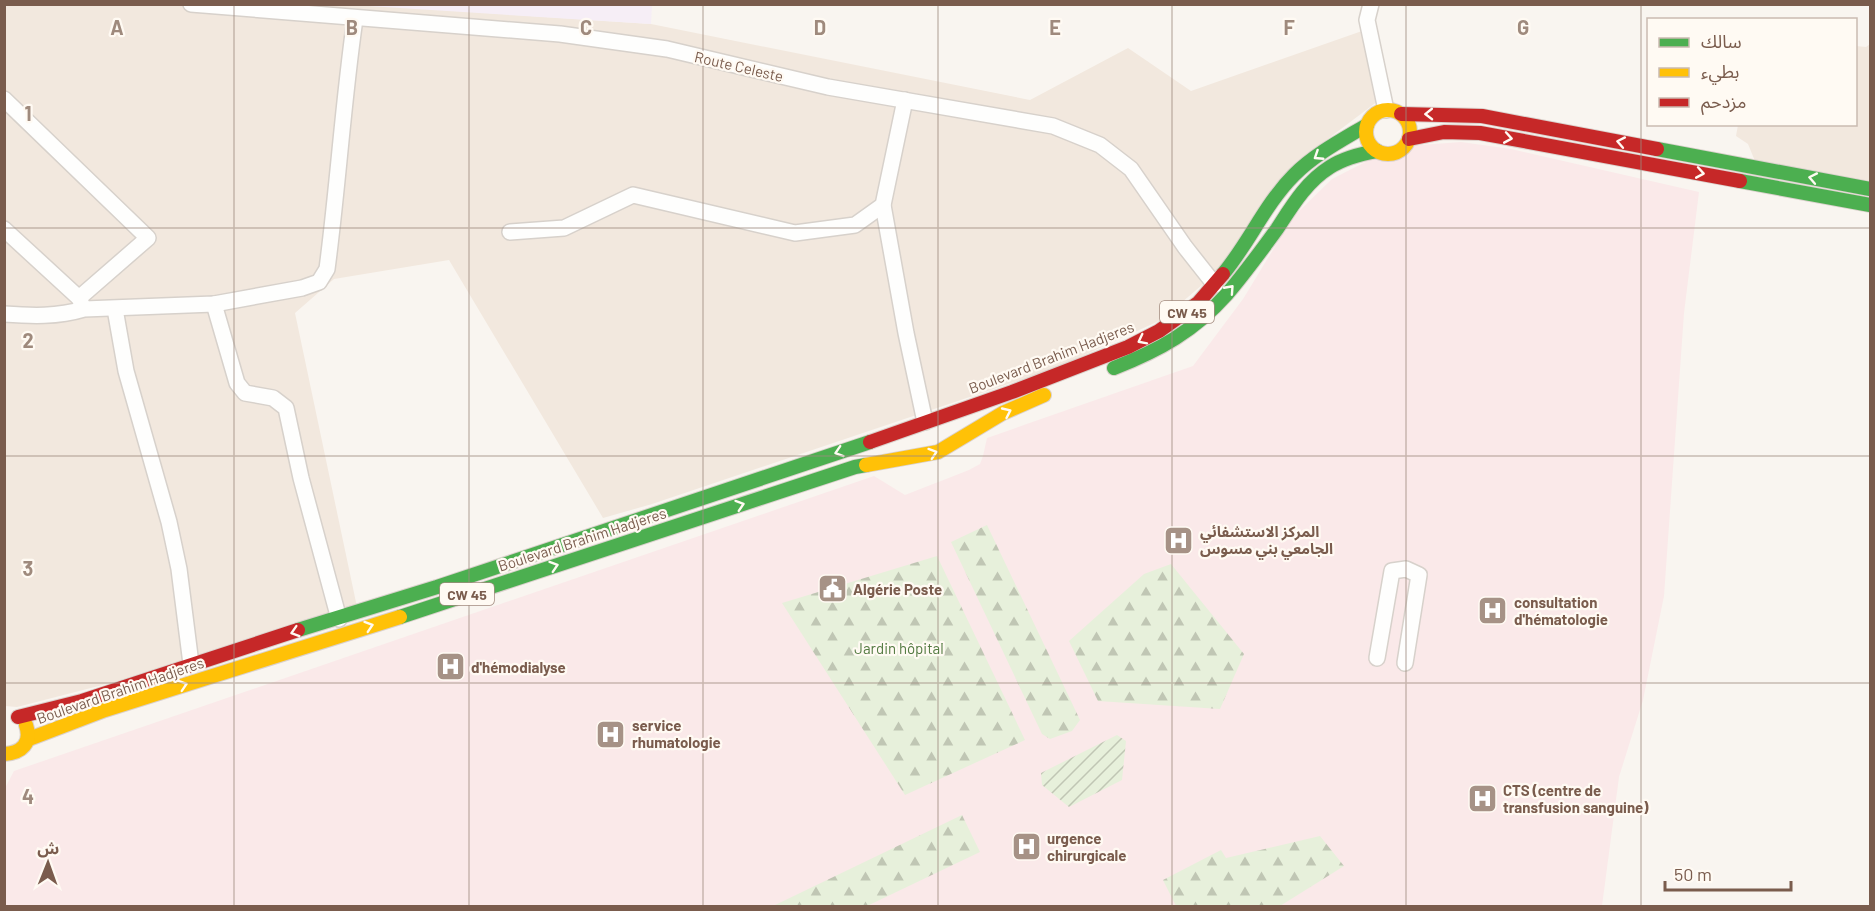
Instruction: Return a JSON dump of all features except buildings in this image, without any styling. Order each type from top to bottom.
[{"type":"main road","points":[[1106,371],[1148,355],[1185,333],[1204,317],[1239,280],[1306,187],[1332,164],[1346,158],[1377,151],[1389,154],[1406,145],[1410,133],[1408,122],[1393,112]]},
{"type":"main road","points":[[1377,151],[1367,137],[1367,125],[1373,116],[1393,112],[1482,116],[1870,189]]},
{"type":"main road","name":"Boulevard Brahim Hadjeres","points":[[945,415],[1128,347],[1160,331],[1182,316],[1215,285],[1259,220],[1292,177],[1311,159],[1367,125]]},
{"type":"main road","points":[[1409,139],[1443,131],[1480,133],[1870,205]]},
{"type":"main road","points":[[945,415],[957,441],[1003,413],[1054,392]]},
{"type":"main road","name":"CW 45","points":[[894,434],[945,415]]},
{"type":"main road","points":[[894,434],[899,447],[908,459]]},
{"type":"main road","name":"Boulevard Brahim Hadjeres","points":[[9,716],[90,698],[191,664],[339,619],[894,434]]},
{"type":"main road","name":"CW 45","points":[[908,459],[938,452],[957,441]]},
{"type":"main road","name":"Boulevard Brahim Hadjeres","points":[[4,753],[20,752],[26,747],[29,739],[89,716],[855,467],[908,459]]},
{"type":"main road","points":[[9,716],[27,726],[29,739]]},
{"type":"street","name":"Route Celeste","points":[[191,4],[322,10],[356,19],[560,34],[667,49],[828,87],[1053,126],[1100,145],[1131,168],[1185,247],[1215,285]]},
{"type":"street","points":[[1371,4],[1366,20],[1393,112]]},
{"type":"street","points":[[4,229],[81,303],[115,309],[214,304],[302,288],[319,282],[327,269],[339,176],[345,92],[356,19]]},
{"type":"street","points":[[4,99],[148,238],[81,303],[66,314],[45,316],[4,314]]},
{"type":"street","points":[[906,100],[883,205],[925,422]]},
{"type":"street","points":[[510,232],[564,228],[633,195],[795,233],[855,225],[883,205]]},
{"type":"street","points":[[214,304],[237,383],[245,393],[273,398],[286,408],[301,478],[339,619]]},
{"type":"street","points":[[115,309],[126,371],[170,522],[179,569],[191,664]]},
{"type":"street","points":[[1377,658],[1392,571],[1406,569],[1419,575],[1405,663]]},
{"type":"shaded area","points":[[280,4],[313,8],[353,4],[651,24],[1030,100],[1128,48],[1191,91],[1362,31],[1378,101],[1296,163],[1215,274],[1161,320],[1056,368],[652,504],[603,518],[449,260],[334,279],[295,313],[357,607],[118,681],[17,707],[5,706],[4,5]]},
{"type":"shaded area","points":[[652,4],[651,24],[353,5]]},
{"type":"shaded area","points":[[1870,44],[1870,190],[1757,166],[1748,144],[1736,136],[1738,126],[1857,126],[1857,46],[1866,47]]},
{"type":"shaded area","name":"المركز الاستشفائي الجامعي بني مسوس","points":[[1461,142],[1511,149],[1699,192],[1684,313],[1664,596],[1643,700],[1619,777],[1602,906],[5,906],[4,790],[14,771],[874,476],[905,495],[969,470],[980,464],[987,438],[1193,366],[1243,299],[1293,217],[1332,179],[1395,147]]},
{"type":"green space","points":[[987,525],[1080,720],[1072,731],[1050,739],[1042,734],[951,542]]},
{"type":"green space","name":"Jardin hôpital","points":[[937,556],[1025,740],[905,795],[782,603]]},
{"type":"green space","points":[[1171,564],[1244,654],[1220,709],[1098,701],[1069,641],[1144,574]]},
{"type":"green space","points":[[1117,735],[1126,741],[1122,780],[1069,807],[1042,785],[1041,773]]},
{"type":"green space","points":[[962,815],[980,852],[867,906],[773,906]]},
{"type":"green space","points":[[1320,836],[1344,866],[1280,906],[1176,906],[1163,880],[1221,850],[1226,858]]},
{"type":"traffic: fast","points":[[1223,274],[1274,198],[1294,175],[1320,154],[1367,125]]},
{"type":"traffic: fast","points":[[1657,149],[1870,189]]},
{"type":"traffic: fast","points":[[1114,368],[1175,338],[1215,307],[1253,262],[1300,195],[1321,173],[1347,159],[1377,151]]},
{"type":"traffic: fast","points":[[1740,181],[1870,205]]},
{"type":"traffic: fast","points":[[298,630],[437,587],[870,442]]},
{"type":"traffic: fast","points":[[400,617],[866,465]]},
{"type":"traffic: slow","points":[[1388,110],[1403,117],[1410,132],[1403,147],[1388,154],[1373,147],[1366,132],[1373,117],[1388,110]]},
{"type":"traffic: slow","points":[[866,465],[938,452],[1003,413],[1044,395]]},
{"type":"traffic: slow","points":[[29,739],[105,710],[400,617]]},
{"type":"traffic: slow","points":[[4,754],[16,752],[24,746],[28,737],[26,725]]},
{"type":"traffic: jam","points":[[1401,114],[1482,116],[1657,149]]},
{"type":"traffic: jam","points":[[1409,139],[1444,132],[1480,133],[1740,181]]},
{"type":"traffic: jam","points":[[870,442],[1012,392],[1128,347],[1159,331],[1198,303],[1223,274]]},
{"type":"traffic: jam","points":[[18,717],[82,701],[298,630]]},
{"type":"place","name":"المركز الاستشفائي الجامعي بني مسوس","points":[[1179,540]]},
{"type":"place","name":"Algérie Poste","points":[[832,589]]},
{"type":"place","name":"consultation d'hématologie","points":[[1493,611]]},
{"type":"place","name":"d'hémodialyse","points":[[450,667]]},
{"type":"place","name":"service rhumatologie","points":[[611,734]]},
{"type":"place","name":"CTS (centre de transfusion sanguine)","points":[[1482,799]]},
{"type":"place","name":"urgence chirurgicale","points":[[1026,847]]}]
